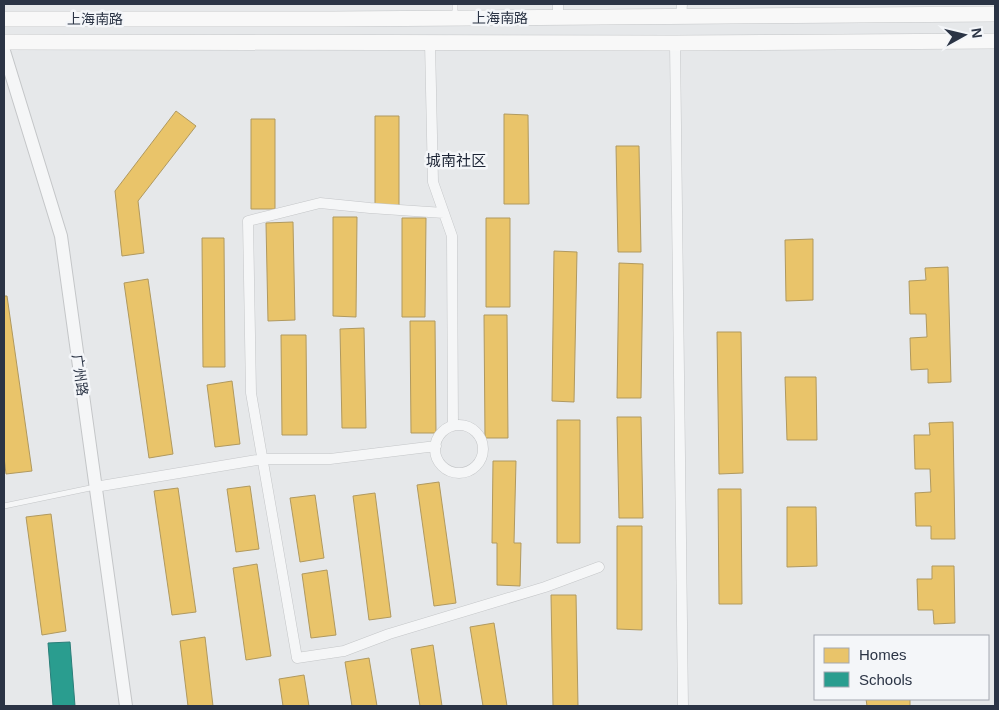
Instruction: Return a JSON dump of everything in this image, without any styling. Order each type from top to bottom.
[{"type":"main road","name":"上海南路","points":[[4,19],[455,11],[681,10],[995,14]]},
{"type":"main road","name":"上海南路","points":[[4,42],[675,43],[995,41]]},
{"type":"street","points":[[430,43],[433,182],[452,236],[453,426]]},
{"type":"street","points":[[675,43],[683,706]]},
{"type":"street","name":"广州路","points":[[4,51],[61,236],[126,706]]},
{"type":"street","points":[[444,212],[320,203],[248,221],[251,393],[297,658],[344,651],[389,634],[544,587],[599,567]]},
{"type":"street","points":[[453,426],[461,426],[476,432],[480,439],[482,455],[474,468],[466,472],[451,472],[439,462],[436,446],[441,433],[453,426]]},
{"type":"street","points":[[95,487],[263,459],[330,459],[436,446]]},
{"type":"lane","points":[[4,506],[95,487]]},
{"type":"building: Homes","points":[[176,111],[196,126],[138,201],[144,253],[122,256],[115,191]]},
{"type":"building: Homes","points":[[504,114],[528,115],[529,204],[504,204]]},
{"type":"building: Homes","points":[[375,116],[399,116],[399,206],[375,206]]},
{"type":"building: Homes","points":[[251,119],[275,119],[275,209],[251,209]]},
{"type":"building: Homes","points":[[616,146],[639,146],[641,252],[618,252]]},
{"type":"building: Homes","points":[[333,217],[357,217],[356,317],[333,316]]},
{"type":"building: Homes","points":[[402,218],[426,218],[425,317],[402,317]]},
{"type":"building: Homes","points":[[486,218],[510,218],[510,307],[486,307]]},
{"type":"building: Homes","points":[[293,222],[295,320],[268,321],[266,223]]},
{"type":"building: Homes","points":[[202,238],[224,238],[225,367],[203,367]]},
{"type":"building: Homes","points":[[813,239],[813,300],[786,301],[785,240]]},
{"type":"building: Homes","points":[[554,251],[577,252],[574,402],[552,401]]},
{"type":"building: Homes","points":[[619,263],[643,264],[641,398],[617,398]]},
{"type":"building: Homes","points":[[948,267],[951,382],[928,383],[928,369],[911,370],[910,338],[927,337],[926,314],[910,314],[909,281],[926,280],[925,268]]},
{"type":"building: Homes","points":[[148,279],[173,454],[149,458],[124,283]]},
{"type":"building: Homes","points":[[4,296],[7,296],[32,471],[6,474],[4,457]]},
{"type":"building: Homes","points":[[484,315],[507,315],[508,438],[485,438]]},
{"type":"building: Homes","points":[[410,321],[435,321],[436,433],[411,433]]},
{"type":"building: Homes","points":[[364,328],[366,428],[342,428],[340,329]]},
{"type":"building: Homes","points":[[717,332],[741,332],[743,473],[719,474]]},
{"type":"building: Homes","points":[[281,335],[306,335],[307,435],[282,435]]},
{"type":"building: Homes","points":[[785,377],[816,377],[817,440],[787,440]]},
{"type":"building: Homes","points":[[232,381],[240,444],[215,447],[207,385]]},
{"type":"building: Homes","points":[[617,417],[641,417],[643,518],[619,518]]},
{"type":"building: Homes","points":[[557,420],[580,420],[580,543],[557,543]]},
{"type":"building: Homes","points":[[953,422],[955,539],[931,539],[931,526],[916,526],[915,493],[931,492],[930,469],[915,469],[914,435],[930,435],[929,423]]},
{"type":"building: Homes","points":[[493,461],[516,461],[514,543],[521,543],[520,586],[497,585],[497,543],[492,543]]},
{"type":"building: Homes","points":[[439,482],[456,603],[434,606],[417,485]]},
{"type":"building: Homes","points":[[250,486],[259,549],[236,552],[227,489]]},
{"type":"building: Homes","points":[[178,488],[196,612],[172,615],[154,491]]},
{"type":"building: Homes","points":[[718,489],[741,489],[742,604],[719,604]]},
{"type":"building: Homes","points":[[375,493],[391,617],[369,620],[353,496]]},
{"type":"building: Homes","points":[[315,495],[324,558],[300,562],[290,498]]},
{"type":"building: Homes","points":[[787,507],[816,507],[817,566],[787,567]]},
{"type":"building: Homes","points":[[51,514],[66,631],[42,635],[26,517]]},
{"type":"building: Homes","points":[[617,526],[642,526],[642,630],[617,629]]},
{"type":"building: Homes","points":[[257,564],[271,656],[246,660],[233,568]]},
{"type":"building: Homes","points":[[932,566],[954,566],[955,623],[934,624],[933,610],[918,610],[917,579],[932,579]]},
{"type":"building: Homes","points":[[327,570],[336,635],[311,638],[302,574]]},
{"type":"building: Homes","points":[[551,595],[576,595],[578,706],[553,706]]},
{"type":"building: Homes","points":[[494,623],[507,706],[483,706],[470,627]]},
{"type":"building: Homes","points":[[205,637],[213,706],[188,706],[180,641]]},
{"type":"building: Homes","points":[[433,645],[442,706],[420,706],[411,649]]},
{"type":"building: Homes","points":[[369,658],[377,706],[352,706],[345,662]]},
{"type":"building: Homes","points":[[304,675],[309,706],[283,706],[279,679]]},
{"type":"building: Homes","points":[[866,700],[910,700],[910,706],[867,706]]},
{"type":"building: Schools","points":[[70,642],[75,706],[53,706],[48,643]]},
{"type":"district","name":"城南社区","points":[[456,161]]}]
